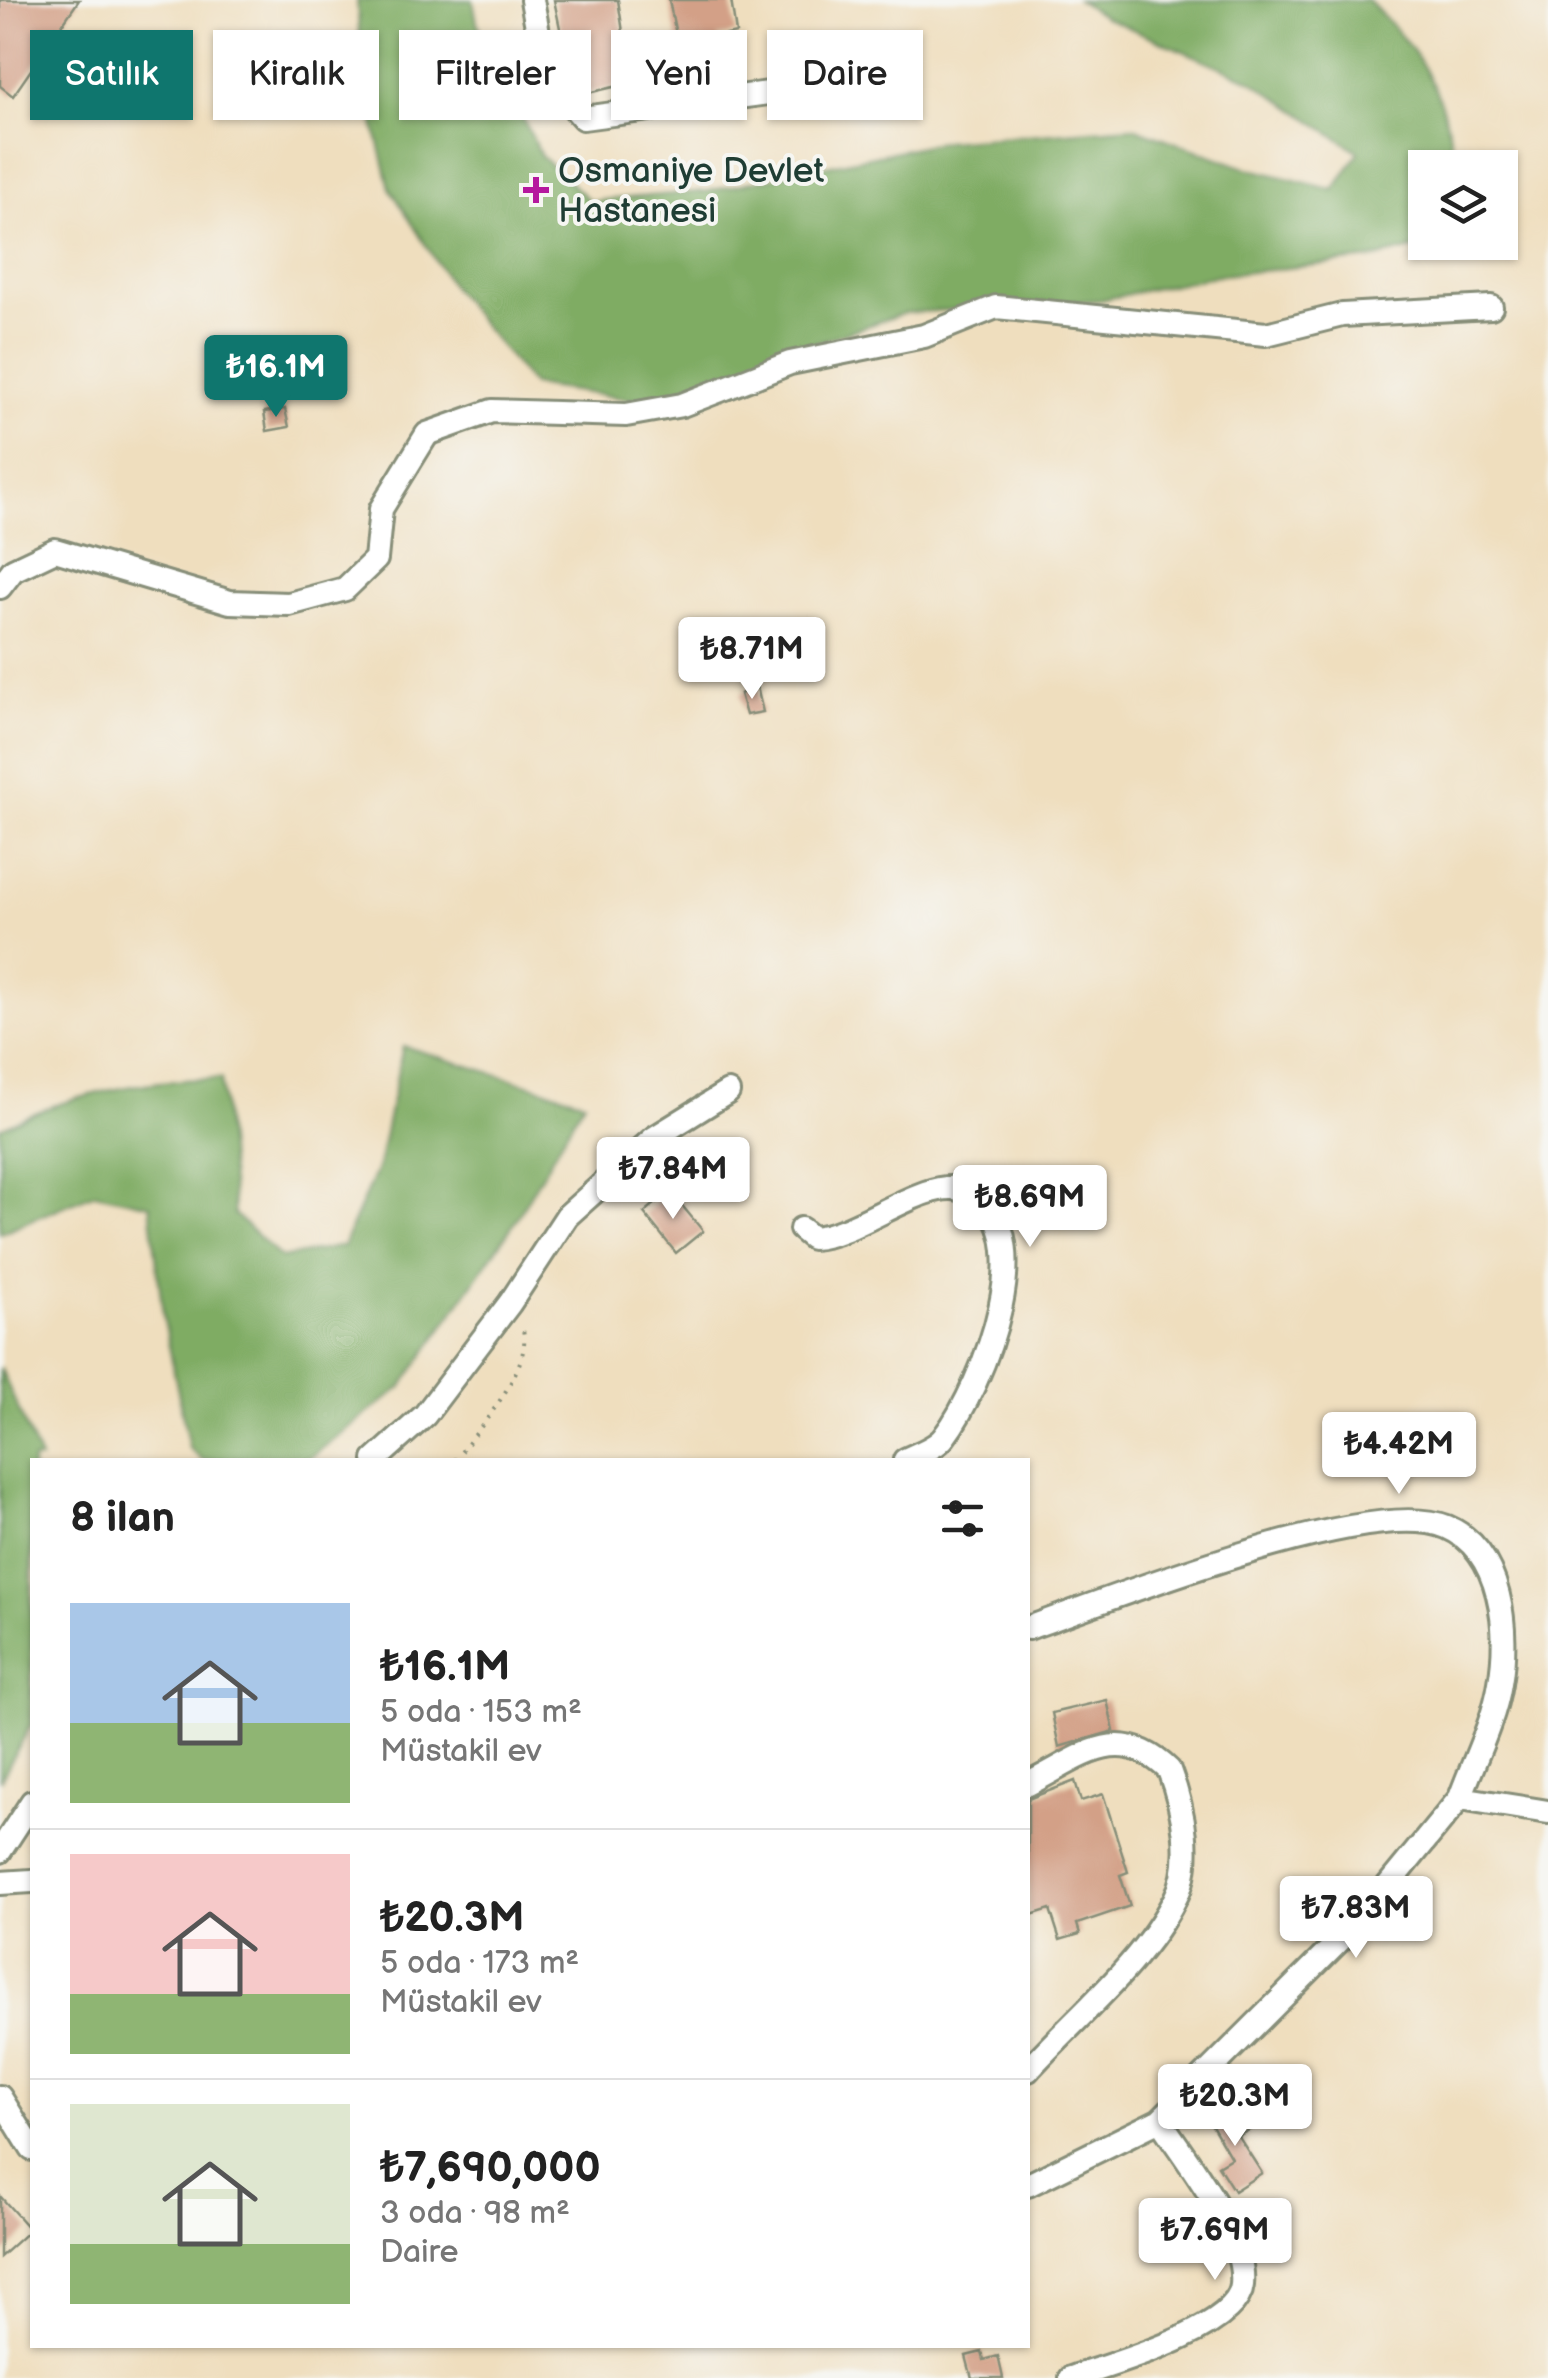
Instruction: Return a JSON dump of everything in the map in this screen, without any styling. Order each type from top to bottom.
[{"type":"street","points":[[532,0],[546,76],[584,118],[767,93]]},
{"type":"street","points":[[0,587],[13,570],[56,550],[230,602],[289,604],[345,589],[376,559],[381,509],[427,434],[492,411],[626,415],[682,405],[790,363],[924,336],[996,307],[1266,334],[1342,315],[1491,307]]},
{"type":"street","points":[[377,1458],[425,1415],[510,1303],[567,1216],[654,1138],[728,1092]]},
{"type":"street","points":[[801,1230],[812,1238],[833,1237],[941,1187],[962,1190],[982,1201],[997,1222],[1005,1257],[1006,1288],[992,1342],[942,1441],[908,1458]]},
{"type":"street","points":[[1030,1627],[1292,1539],[1372,1524],[1446,1526],[1468,1542],[1486,1565],[1497,1590],[1503,1632],[1500,1684],[1460,1798],[1359,1921],[1160,2120],[1030,2184]]},
{"type":"street","points":[[1030,1783],[1116,1742],[1135,1746],[1169,1770],[1186,1841],[1177,1896],[1143,1946],[1030,2068]]},
{"type":"street","points":[[1460,1798],[1548,1812]]},
{"type":"street","points":[[0,1850],[30,1805]]},
{"type":"street","points":[[0,1883],[30,1881]]},
{"type":"street","points":[[0,2097],[29,2145]]},
{"type":"street","points":[[1071,2378],[1202,2329],[1233,2305],[1242,2286],[1232,2237],[1160,2120]]},
{"type":"street","points":[[0,2128],[29,2145]]},
{"type":"path","points":[[456,1458],[506,1391],[525,1348],[525,1331],[510,1303]]},
{"type":"green space","points":[[357,0],[473,0],[481,30],[399,30],[399,120],[524,120],[541,156],[590,201],[709,191],[944,141],[1133,127],[1243,167],[1334,190],[1359,152],[1251,80],[1104,17],[1078,0],[1368,0],[1404,40],[1428,75],[1453,150],[1408,150],[1408,250],[1371,259],[1213,276],[1101,300],[905,313],[773,357],[662,404],[532,385],[454,290],[390,188],[373,120],[379,120],[379,30],[359,30]]},
{"type":"green space","points":[[403,1046],[584,1101],[511,1228],[402,1387],[310,1458],[200,1458],[189,1448],[163,1315],[150,1205],[95,1193],[0,1233],[0,1128],[53,1106],[136,1085],[221,1079],[234,1214],[281,1258],[343,1246],[378,1166]]},
{"type":"green space","points":[[0,1367],[39,1458],[30,1458],[30,1727],[0,1781]]},
{"type":"building","points":[[0,0],[79,0],[58,30],[30,30],[30,71],[13,96],[0,86]]},
{"type":"building","name":"Osmaniye Devlet Hastanesi","points":[[554,0],[618,0],[623,30],[611,30],[611,88],[591,92],[591,30],[560,30]]},
{"type":"building","points":[[669,0],[731,0],[736,30],[675,30]]},
{"type":"building","points":[[285,409],[289,427],[267,431],[264,412]]},
{"type":"building","points":[[757,687],[763,712],[746,715],[740,694]]},
{"type":"building","points":[[670,1191],[703,1231],[676,1253],[644,1213]]},
{"type":"building","points":[[1107,1700],[1114,1731],[1059,1747],[1052,1713]]},
{"type":"building","points":[[1075,1781],[1081,1801],[1103,1794],[1128,1872],[1120,1875],[1130,1906],[1077,1924],[1080,1934],[1060,1940],[1050,1909],[1030,1915],[1030,1798]]},
{"type":"building","points":[[1238,2106],[1251,2129],[1238,2136],[1262,2173],[1234,2191],[1218,2166],[1231,2158],[1210,2122]]},
{"type":"building","points":[[0,2196],[30,2230],[0,2257]]},
{"type":"building","points":[[982,2352],[984,2360],[998,2356],[1003,2378],[972,2378],[966,2356]]},
{"type":"place","name":"Osmaniye Devlet Hastanesi","points":[[536,190]]}]
